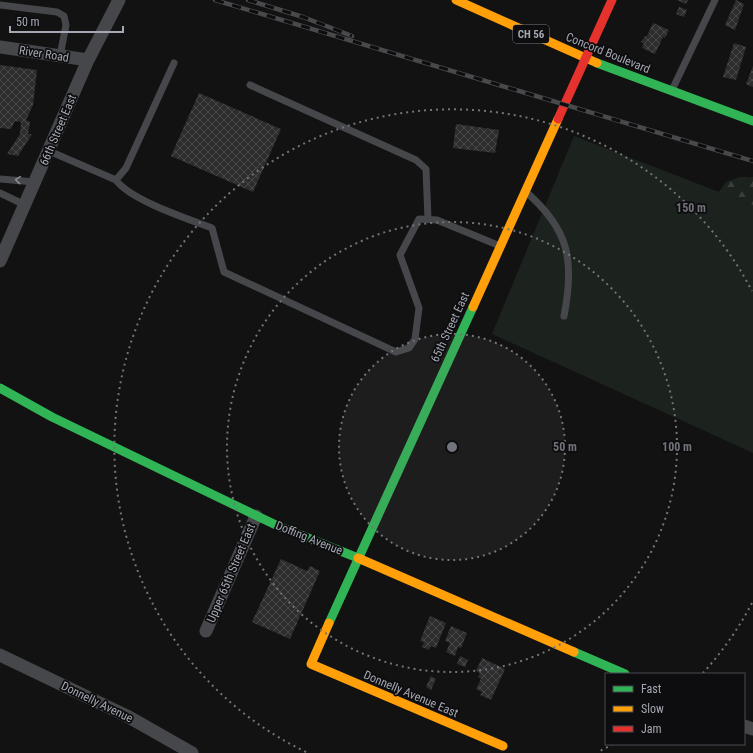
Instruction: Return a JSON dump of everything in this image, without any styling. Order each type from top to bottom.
[{"type":"street","name":"66th Street East","points":[[0,261],[88,60],[118,0]]},
{"type":"street","name":"Concord Boulevard","points":[[456,0],[584,58],[753,121]]},
{"type":"street","name":"65th Street East","points":[[311,664],[584,58],[612,0]]},
{"type":"street","name":"River Road","points":[[0,47],[88,60]]},
{"type":"street","name":"Doffing Avenue","points":[[0,388],[52,417],[256,516],[358,558],[623,673]]},
{"type":"street","name":"Upper 65th Street East","points":[[206,631],[256,516]]},
{"type":"street","name":"Donnelly Avenue","points":[[0,655],[128,716],[192,753]]},
{"type":"street","name":"Donnelly Avenue East","points":[[311,664],[503,746]]},
{"type":"lane","points":[[672,92],[715,0]]},
{"type":"lane","points":[[0,5],[57,12],[64,16],[66,25],[60,56]]},
{"type":"lane","points":[[116,180],[126,168],[174,63]]},
{"type":"lane","points":[[250,85],[416,160],[426,169],[428,219]]},
{"type":"lane","points":[[48,150],[116,180],[121,187],[145,201],[212,228],[224,272],[396,352],[409,348],[415,340],[419,308],[400,255],[418,219],[437,220],[500,246]]},
{"type":"lane","points":[[0,179],[35,182]]},
{"type":"lane","points":[[525,191],[543,206],[562,234],[570,275],[564,316]]},
{"type":"lane","points":[[0,193],[25,205]]},
{"type":"green space","points":[[574,136],[753,205],[753,453],[492,334]]},
{"type":"green space","points":[[740,177],[753,177],[753,219],[719,192],[726,182]]},
{"type":"building","points":[[677,0],[688,0],[686,4]]},
{"type":"building","points":[[736,0],[744,4],[735,30],[725,25]]},
{"type":"building","points":[[679,7],[687,10],[684,17],[676,14]]},
{"type":"building","points":[[653,23],[669,30],[665,38],[663,37],[655,54],[642,48],[644,43],[641,42],[645,36],[647,36]]},
{"type":"building","points":[[734,43],[746,47],[736,80],[723,77]]},
{"type":"building","points":[[0,65],[37,70],[33,105],[26,120],[30,122],[28,134],[32,134],[18,156],[7,154],[20,134],[21,122],[15,121],[11,129],[0,128]]},
{"type":"building","points":[[753,66],[753,87],[746,84]]},
{"type":"building","points":[[199,93],[281,129],[253,192],[171,156]]},
{"type":"building","points":[[456,124],[499,130],[495,153],[453,148]]},
{"type":"building","points":[[281,559],[307,571],[310,566],[320,571],[290,639],[252,622]]},
{"type":"building","points":[[430,616],[446,623],[436,648],[431,646],[429,650],[422,647],[424,642],[420,641]]},
{"type":"building","points":[[451,626],[467,633],[461,648],[458,647],[455,656],[446,652],[450,643],[445,641]]},
{"type":"building","points":[[460,656],[468,660],[465,667],[457,664]]},
{"type":"building","points":[[482,658],[505,669],[491,700],[480,695],[482,692],[476,689],[481,679],[478,677],[480,673],[476,671]]},
{"type":"building","points":[[431,676],[436,679],[431,690],[426,687]]},
{"type":"railway","points":[[215,0],[753,161]]},
{"type":"railway","points":[[248,0],[303,17],[352,36]]},
{"type":"traffic: fast","points":[[597,63],[753,121]]},
{"type":"traffic: fast","points":[[329,623],[473,307]]},
{"type":"traffic: fast","points":[[0,388],[52,417],[278,526],[358,558]]},
{"type":"traffic: fast","points":[[574,652],[623,673]]},
{"type":"traffic: slow","points":[[456,0],[597,63]]},
{"type":"traffic: slow","points":[[473,307],[558,119]]},
{"type":"traffic: slow","points":[[358,558],[574,652]]},
{"type":"traffic: slow","points":[[329,623],[311,664],[503,746]]},
{"type":"traffic: jam","points":[[558,119],[612,0]]}]
